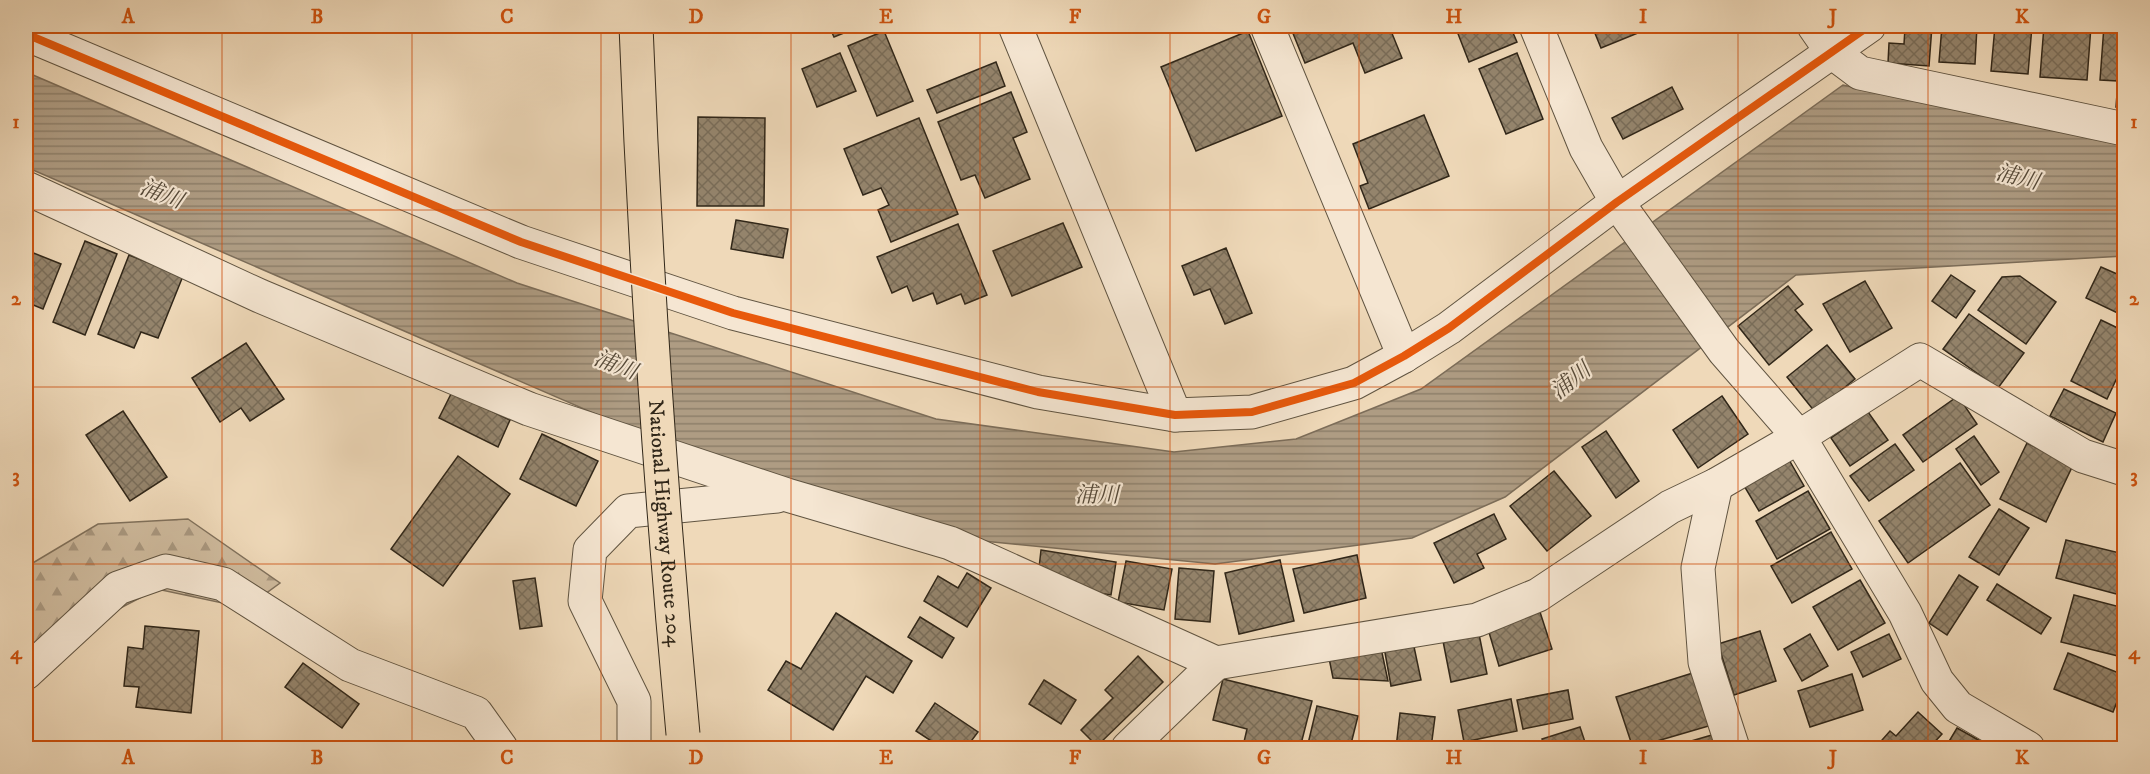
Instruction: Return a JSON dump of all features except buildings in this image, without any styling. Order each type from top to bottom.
[{"type":"highway","name":"National Highway Route 204","points":[[636,26],[642,190],[667,559],[683,734]]},
{"type":"street","points":[[1015,26],[1175,415]]},
{"type":"street","points":[[1267,26],[1404,356]]},
{"type":"street","points":[[1536,26],[1586,148],[1617,202],[1724,351],[1799,437],[1905,614],[1937,681],[1958,707],[2028,748]]},
{"type":"street","points":[[1814,26],[1832,52],[1860,73],[2124,129]]},
{"type":"street","points":[[26,34],[521,242],[733,313],[1038,392],[1175,415],[1252,412],[1354,383],[1404,356],[1449,327],[1617,202],[1869,26]]},
{"type":"street","points":[[26,188],[260,296],[529,409],[787,495],[951,543],[1216,663],[1477,620],[1538,595],[1670,507],[1716,485],[1799,437],[1920,360],[2083,456],[2124,469]]},
{"type":"street","points":[[1716,485],[1698,568],[1705,662],[1733,748]]},
{"type":"street","points":[[634,748],[634,701],[585,601],[590,550],[628,511],[787,495]]},
{"type":"street","points":[[26,673],[118,588],[166,571],[223,584],[350,665],[476,713],[501,748]]},
{"type":"street","points":[[1128,748],[1216,663]]},
{"type":"green space","points":[[188,519],[280,583],[246,608],[157,589],[26,657],[26,567],[98,524]]},
{"type":"water","name":"浦川","points":[[26,72],[517,283],[936,419],[1174,452],[1296,439],[1421,389],[1843,85],[2124,145],[2124,256],[1796,275],[1505,497],[1412,538],[1215,564],[983,541],[727,471],[26,167]]},
{"type":"cycle path","points":[[26,34],[521,242],[733,313],[1038,392],[1175,415],[1252,412],[1354,383],[1404,356],[1449,328],[1617,202],[1869,26]]}]
